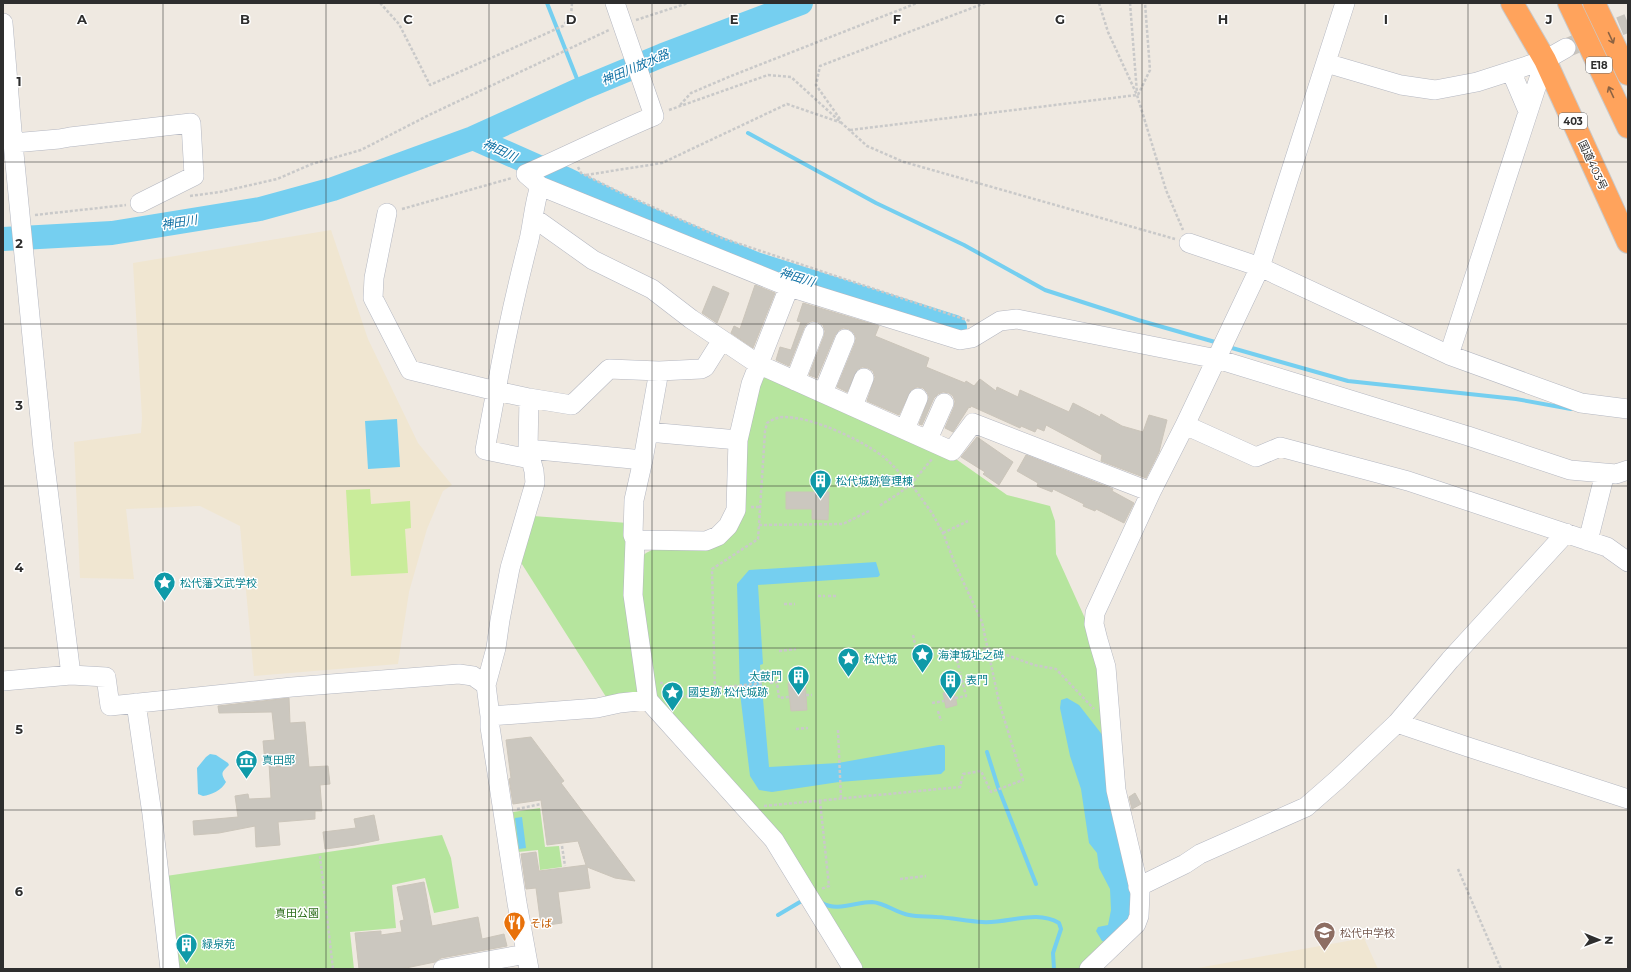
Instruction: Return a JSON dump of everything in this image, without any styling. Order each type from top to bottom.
[{"type":"highway","name":"国道403号","points":[[1512,3],[1545,60],[1628,242]]},
{"type":"highway","name":"E18","points":[[1569,3],[1628,128]]},
{"type":"highway","name":"E18","points":[[1594,3],[1628,74]]},
{"type":"street","points":[[533,180],[571,155],[608,136],[652,109],[615,3]]},
{"type":"street","points":[[1089,969],[1136,924],[1139,916],[1138,887],[1116,790],[1106,667],[1094,624],[1095,613],[1151,492],[1186,425],[1260,267],[1345,3]]},
{"type":"street","points":[[3,23],[13,143],[44,449],[71,675]]},
{"type":"street","points":[[1326,63],[1401,85],[1435,90],[1477,82],[1545,60],[1566,48]]},
{"type":"street","points":[[1449,355],[1545,60]]},
{"type":"street","points":[[1510,71],[1528,111]]},
{"type":"street","points":[[13,143],[60,140],[70,137],[191,123],[194,176],[140,203]]},
{"type":"street","points":[[533,180],[536,199],[534,218],[515,296],[485,450],[529,454],[643,460]]},
{"type":"street","points":[[533,180],[789,287],[960,340],[972,338],[1000,321],[1017,319],[1217,359],[1461,434],[1570,470],[1616,474],[1628,470]]},
{"type":"street","points":[[387,213],[374,278],[373,298],[390,335],[410,370],[496,391],[572,405],[609,369],[659,371],[700,369],[705,367],[722,340]]},
{"type":"street","points":[[534,218],[593,260],[652,289],[691,319],[758,364],[952,451],[974,423],[1151,492]]},
{"type":"street","points":[[1189,243],[1260,267],[1449,355],[1581,403],[1628,409]]},
{"type":"street","points":[[635,540],[706,541],[718,536],[728,526],[736,510],[738,440],[751,384],[789,287]]},
{"type":"street","points":[[795,381],[814,332]]},
{"type":"street","points":[[823,393],[845,339]]},
{"type":"street","points":[[659,371],[643,460],[634,500],[633,535],[635,540],[633,595],[646,692],[749,813],[774,840],[853,969]]},
{"type":"street","points":[[852,406],[864,378]]},
{"type":"street","points":[[443,969],[528,962],[516,903],[490,727],[486,685],[496,648],[510,568],[535,483],[529,454],[529,398]]},
{"type":"street","points":[[905,429],[918,398]]},
{"type":"street","points":[[935,443],[944,403]]},
{"type":"street","points":[[1186,425],[1256,457],[1280,447],[1408,481],[1607,547],[1628,562]]},
{"type":"street","points":[[648,432],[738,440]]},
{"type":"street","points":[[1588,541],[1605,473]]},
{"type":"street","points":[[1138,887],[1185,864],[1200,854],[1306,807],[1397,723],[1450,660],[1566,533]]},
{"type":"street","points":[[3,681],[71,675],[106,677],[110,706],[292,687],[459,674],[473,676],[486,685]]},
{"type":"street","points":[[490,716],[597,708],[620,703],[646,692]]},
{"type":"street","points":[[136,703],[152,814],[170,969]]},
{"type":"street","points":[[1397,723],[1628,799]]},
{"type":"path","points":[[380,3],[399,24],[430,85],[562,26],[571,16],[572,3]]},
{"type":"path","points":[[312,164],[361,150],[429,116],[623,27],[688,3]]},
{"type":"path","points":[[679,106],[691,94],[725,79],[917,3]]},
{"type":"path","points":[[844,124],[816,85],[820,66],[985,3]]},
{"type":"path","points":[[1099,3],[1108,32],[1137,95],[1166,190],[1189,243]]},
{"type":"path","points":[[1130,3],[1137,95]]},
{"type":"path","points":[[1137,95],[1150,70],[1145,3]]},
{"type":"path","points":[[652,109],[679,106],[768,75],[791,76],[867,146],[904,162],[1189,243]]},
{"type":"path","points":[[850,130],[1137,95]]},
{"type":"path","points":[[586,175],[662,163],[787,104],[844,124]]},
{"type":"path","points":[[571,155],[581,173],[617,191],[722,238],[989,328]]},
{"type":"path","points":[[387,213],[533,180]]},
{"type":"path","points":[[646,692],[663,683],[669,697],[714,695],[712,569],[758,539],[765,432],[767,423],[775,418],[783,417],[795,418],[829,427],[863,443],[886,459],[911,484],[932,513],[943,533],[955,564],[982,622],[999,702],[1023,780],[991,792],[981,771],[963,774],[960,787],[760,807],[749,813]]},
{"type":"path","points":[[879,506],[911,484],[935,443]]},
{"type":"path","points":[[759,525],[843,524],[869,511]]},
{"type":"path","points":[[943,533],[968,521]]},
{"type":"path","points":[[818,596],[836,596]]},
{"type":"path","points":[[784,604],[795,604]]},
{"type":"path","points":[[914,635],[916,649]]},
{"type":"path","points":[[955,698],[966,696],[956,656],[987,648],[1034,665],[1056,669],[1112,727]]},
{"type":"path","points":[[779,651],[796,649]]},
{"type":"path","points":[[770,683],[777,682],[778,698],[789,697]]},
{"type":"path","points":[[714,688],[764,683]]},
{"type":"path","points":[[806,695],[812,695]]},
{"type":"path","points":[[932,703],[944,701]]},
{"type":"path","points":[[938,711],[941,721]]},
{"type":"path","points":[[796,729],[808,728]]},
{"type":"path","points":[[838,730],[841,799]]},
{"type":"path","points":[[807,895],[829,886],[820,801]]},
{"type":"path","points":[[503,811],[541,804]]},
{"type":"path","points":[[562,846],[565,866]]},
{"type":"path","points":[[320,856],[333,969]]},
{"type":"path","points":[[1458,869],[1501,969]]},
{"type":"path","points":[[900,879],[926,876]]},
{"type":"shaded area","points":[[331,230],[368,339],[418,443],[452,485],[443,491],[427,529],[409,592],[398,664],[254,676],[240,526],[200,506],[126,509],[134,579],[80,578],[74,442],[141,433],[142,418],[133,263]]},
{"type":"shaded area","name":"松代中学校","points":[[1364,938],[1378,969],[1192,969]]},
{"type":"green space","points":[[759,370],[953,457],[1007,495],[1050,506],[1055,521],[1056,554],[1088,625],[1101,670],[1135,910],[1082,969],[857,969],[832,930],[652,698],[638,560],[646,553],[658,547],[726,537],[743,433]]},
{"type":"green space","points":[[370,489],[371,504],[410,501],[411,528],[405,529],[408,573],[351,576],[346,490]]},
{"type":"green space","points":[[533,516],[628,523],[641,696],[608,700],[520,561]]},
{"type":"green space","points":[[540,808],[545,847],[559,846],[562,867],[540,870],[538,850],[518,852],[513,812]]},
{"type":"green space","name":"真田公園","points":[[442,835],[451,858],[459,908],[434,913],[425,878],[392,885],[396,928],[350,932],[354,969],[179,969],[166,876]]},
{"type":"water","points":[[397,419],[400,467],[368,469],[365,421]]},
{"type":"water","points":[[876,562],[880,575],[878,577],[758,585],[763,664],[760,665],[769,767],[838,763],[944,745],[945,770],[941,774],[839,782],[772,792],[759,790],[750,776],[740,693],[737,584],[749,570]]},
{"type":"water","points":[[1067,698],[1079,705],[1107,741],[1135,890],[1134,917],[1107,942],[1102,941],[1096,931],[1098,927],[1108,925],[1111,910],[1110,889],[1099,868],[1097,853],[1089,843],[1081,789],[1070,756],[1060,708],[1061,700]]},
{"type":"water","points":[[210,754],[216,755],[229,765],[222,775],[226,782],[224,785],[216,792],[203,796],[198,794],[197,768]]},
{"type":"water","points":[[522,817],[526,848],[519,849],[515,818]]},
{"type":"building","points":[[755,285],[775,293],[753,348],[731,333],[734,326],[740,329]]},
{"type":"building","points":[[713,286],[729,293],[717,323],[702,313]]},
{"type":"building","points":[[803,303],[879,326],[875,336],[929,358],[926,367],[965,383],[966,381],[974,386],[980,379],[996,391],[997,387],[1018,397],[1020,390],[1069,412],[1073,403],[1100,417],[1101,414],[1122,426],[1143,432],[1149,415],[1167,420],[1159,452],[1146,478],[1101,461],[1102,455],[1046,425],[1044,431],[1037,428],[1035,432],[1021,426],[1020,428],[971,406],[953,432],[945,428],[955,401],[953,396],[949,393],[943,392],[934,398],[922,425],[919,424],[929,397],[923,388],[917,387],[911,390],[899,415],[867,401],[875,377],[873,371],[868,368],[862,367],[857,370],[847,392],[837,387],[855,343],[856,338],[854,333],[849,329],[843,328],[835,335],[817,378],[809,375],[825,331],[823,325],[818,322],[812,321],[807,323],[789,366],[776,360],[780,347],[791,350],[801,322],[797,321]]},
{"type":"building","points":[[977,437],[1013,462],[999,485],[983,474],[985,472],[961,457]]},
{"type":"building","points":[[1026,455],[1113,489],[1112,491],[1134,503],[1124,523],[1096,509],[1095,511],[1083,506],[1084,504],[1053,489],[1052,492],[1037,486],[1038,483],[1017,471]]},
{"type":"building","points":[[786,492],[829,492],[828,520],[812,519],[812,509],[786,509]]},
{"type":"building","name":"太鼓門","points":[[805,681],[807,710],[791,711],[788,683]]},
{"type":"building","name":"表門","points":[[954,691],[957,705],[946,708],[943,693]]},
{"type":"building","points":[[289,698],[290,723],[305,722],[309,767],[328,766],[330,784],[320,785],[322,811],[315,811],[315,819],[278,822],[280,845],[256,847],[255,826],[219,833],[194,835],[193,821],[238,817],[235,796],[248,794],[249,799],[271,798],[269,763],[265,763],[263,741],[275,740],[272,712],[219,713],[218,706]]},
{"type":"building","points":[[531,737],[564,781],[561,783],[635,881],[615,878],[587,867],[590,888],[558,892],[562,923],[541,926],[536,888],[526,889],[521,854],[536,852],[539,871],[586,865],[578,841],[547,845],[541,800],[513,804],[509,779],[511,778],[506,740]]},
{"type":"building","points":[[1135,793],[1141,804],[1132,809],[1129,797]]},
{"type":"building","points":[[374,815],[379,840],[325,849],[323,832],[356,828],[354,819]]},
{"type":"building","points":[[424,882],[432,926],[478,917],[482,939],[504,934],[507,946],[441,958],[435,962],[401,969],[359,969],[355,933],[381,931],[381,935],[402,932],[400,921],[404,920],[397,887]]},
{"type":"waterway","points":[[547,3],[581,89]]},
{"type":"waterway","name":"神田川","points":[[3,239],[112,233],[260,209],[333,189],[473,138],[581,89],[663,55],[801,3]]},
{"type":"waterway","name":"神田川放水路","points":[[663,55],[672,61]]},
{"type":"waterway","points":[[748,133],[876,203],[964,245],[1045,290],[1138,320],[1215,342]]},
{"type":"waterway","name":"神田川","points":[[473,138],[568,180],[649,219],[756,264],[955,327]]},
{"type":"waterway","points":[[1232,348],[1348,381],[1516,399],[1571,409]]},
{"type":"waterway","points":[[987,752],[998,787],[1036,884]]},
{"type":"waterway","points":[[778,915],[805,899]]},
{"type":"waterway","points":[[822,903],[828,906],[840,907],[872,902],[882,904],[909,915],[943,917],[982,922],[1031,917],[1050,919],[1059,923],[1061,929],[1053,953],[1054,969]]},
{"type":"tunnel","points":[[1566,48],[1628,23]]},
{"type":"place","name":"松代城跡管理棟","points":[[820,500]]},
{"type":"place","name":"松代藩文武学校","points":[[165,602]]},
{"type":"place","name":"海津城址之碑","points":[[922,674]]},
{"type":"place","name":"松代城","points":[[849,678]]},
{"type":"place","name":"太鼓門","points":[[798,696]]},
{"type":"place","name":"表門","points":[[950,700]]},
{"type":"place","name":"國史跡 松代城跡","points":[[672,712]]},
{"type":"place","name":"真田邸","points":[[247,780]]},
{"type":"place","name":"そば","points":[[515,942]]},
{"type":"place","name":"松代中学校","points":[[1324,952]]},
{"type":"place","name":"緑泉苑","points":[[186,964]]}]
